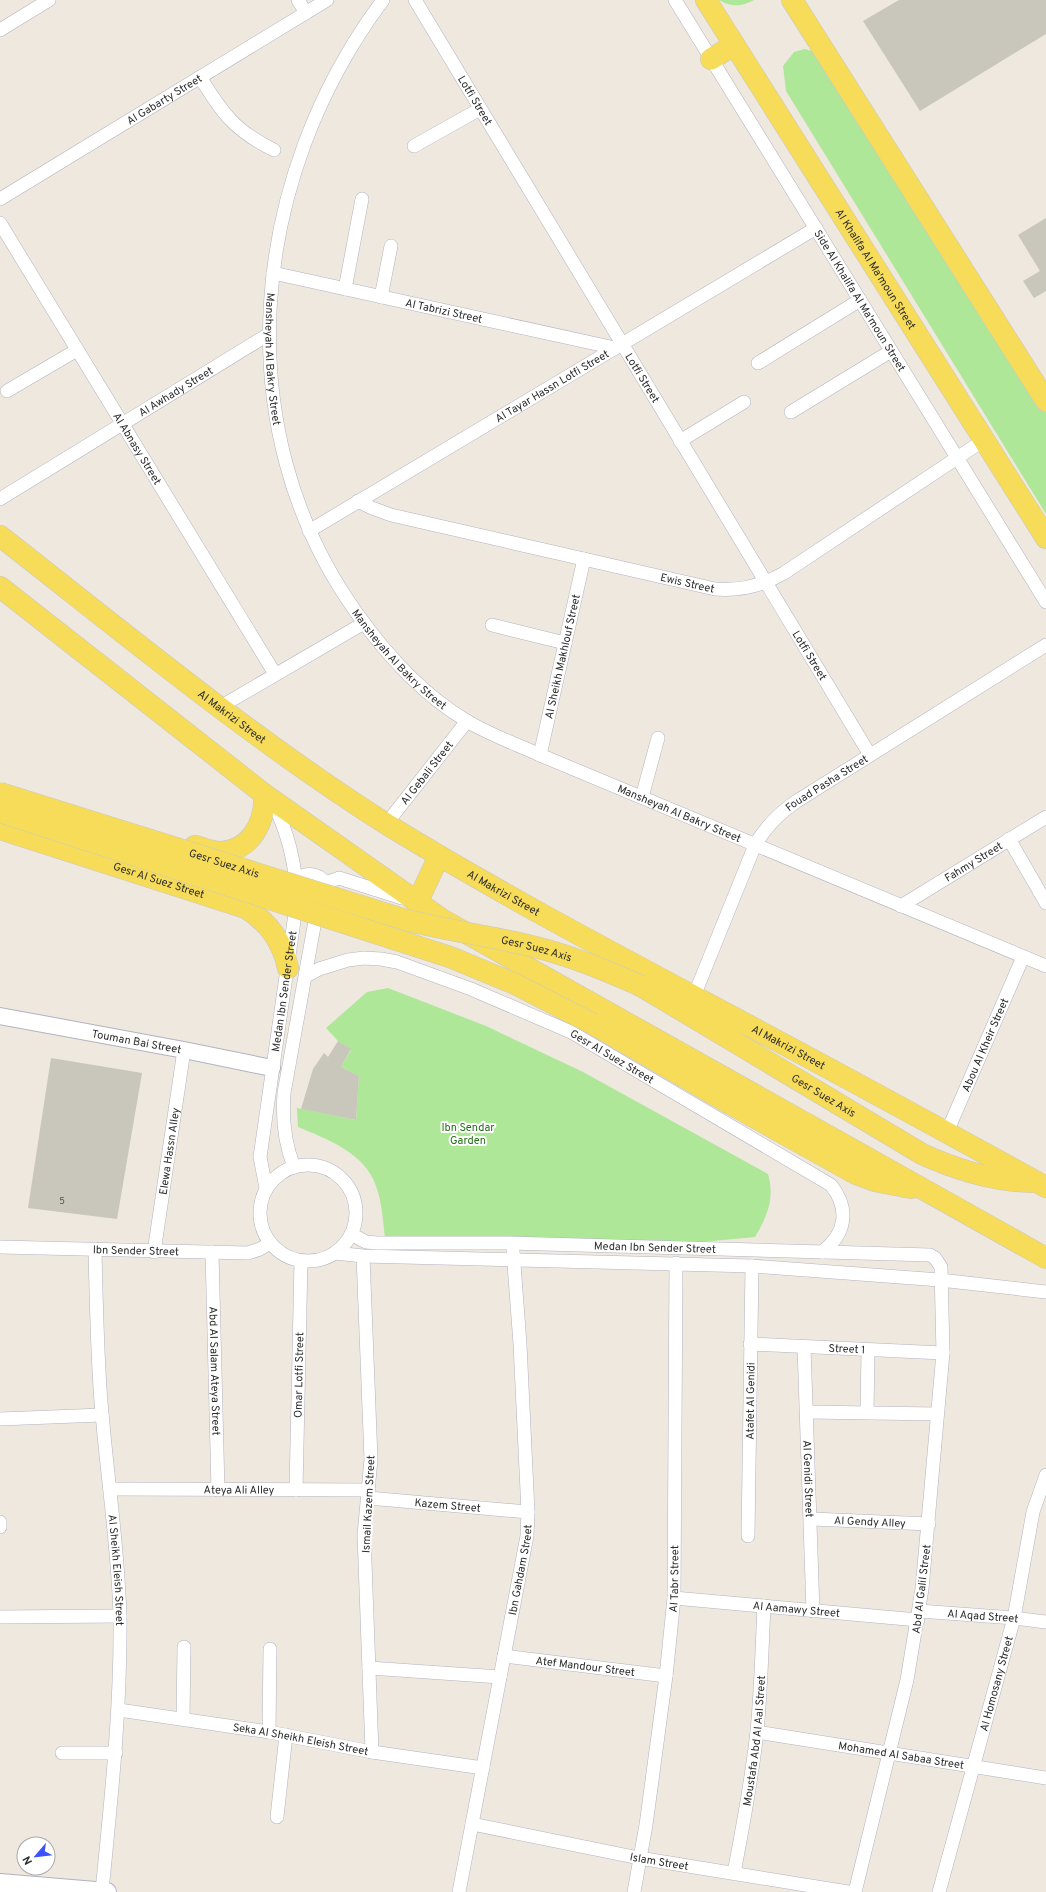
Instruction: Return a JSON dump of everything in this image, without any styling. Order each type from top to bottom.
[{"type":"main road","name":"Al Khalifa Al Ma'moun Street","points":[[706,0],[1046,538]]},
{"type":"main road","points":[[792,0],[1046,401]]},
{"type":"main road","points":[[711,59],[734,45]]},
{"type":"main road","name":"Al Makrizi Street","points":[[0,536],[220,706],[319,778],[387,824],[439,856],[554,922],[947,1132],[1042,1185]]},
{"type":"main road","points":[[0,587],[267,796],[417,903],[499,952],[1046,1258]]},
{"type":"main road","points":[[0,783],[212,851],[230,854],[238,860],[243,869],[245,879],[242,889],[235,896],[226,900]]},
{"type":"main road","name":"Gesr Suez Axis","points":[[0,793],[406,920],[459,933],[536,947],[573,958],[641,986],[922,1154],[969,1173],[1016,1182],[1042,1185]]},
{"type":"main road","points":[[221,852],[242,844],[256,831],[264,813],[267,796]]},
{"type":"main road","name":"Gesr Suez Axis","points":[[0,812],[450,957],[515,984],[593,1024],[725,1101],[856,1174],[895,1186],[924,1189]]},
{"type":"main road","name":"Gesr Al Suez Street","points":[[0,829],[226,900],[246,908],[265,922],[280,943],[297,972]]},
{"type":"main road","points":[[417,903],[439,856]]},
{"type":"main road","points":[[0,1883],[104,1892]]},
{"type":"street","points":[[0,30],[49,0]]},
{"type":"street","points":[[298,0],[306,13]]},
{"type":"street","name":"Al Gabarty Street","points":[[0,199],[328,0]]},
{"type":"street","name":"Mansheyah Al Bakry Street","points":[[383,0],[345,56],[321,102],[299,157],[283,215],[273,273],[269,334],[270,368],[279,435],[297,499],[309,531],[334,578],[364,623],[391,656],[422,686],[467,721],[540,755],[1046,966]]},
{"type":"street","name":"Lotfi Street","points":[[415,0],[619,346],[680,441],[870,755]]},
{"type":"street","name":"Side Al Khalifa Al Ma'moun Street","points":[[675,0],[1046,602]]},
{"type":"street","points":[[200,77],[217,105],[236,127],[248,136],[274,150]]},
{"type":"street","points":[[414,146],[480,109]]},
{"type":"street","points":[[345,289],[362,199]]},
{"type":"street","name":"Al Abnasy Street","points":[[0,223],[275,674]]},
{"type":"street","name":"Al Tayar Hassn Lotfi Street","points":[[309,531],[816,228]]},
{"type":"street","points":[[382,297],[391,246]]},
{"type":"street","name":"Al Tabrizi Street","points":[[273,273],[619,346]]},
{"type":"street","points":[[758,363],[860,300]]},
{"type":"street","name":"Al Awhady Street","points":[[0,499],[123,425],[269,334]]},
{"type":"street","points":[[7,391],[77,350]]},
{"type":"street","points":[[791,412],[891,351]]},
{"type":"street","points":[[680,441],[744,402]]},
{"type":"street","name":"Ewis Street","points":[[358,501],[391,515],[715,589],[736,590],[766,582],[784,573],[984,440]]},
{"type":"street","name":"Al Sheikh Makhlouf Street","points":[[540,755],[584,559]]},
{"type":"street","points":[[220,706],[364,623]]},
{"type":"street","points":[[492,625],[565,643]]},
{"type":"street","name":"Fouad Pasha Street","points":[[694,996],[756,845],[769,824],[787,808],[1046,645]]},
{"type":"street","name":"Al Gebali Street","points":[[387,824],[467,721]]},
{"type":"street","points":[[642,797],[658,738]]},
{"type":"street","name":"Medan Ibn Sender Street","points":[[267,796],[288,838],[296,879],[297,972],[283,1108],[285,1140],[294,1167]]},
{"type":"street","name":"Fahmy Street","points":[[901,906],[1046,817]]},
{"type":"street","points":[[1009,839],[1046,903]]},
{"type":"street","points":[[296,879],[306,875],[312,875],[323,879],[326,883],[332,880],[345,879],[417,903]]},
{"type":"street","name":"Medan Ibn Sender Street","points":[[266,1188],[260,1157],[272,1068],[297,972],[320,894],[326,883]]},
{"type":"street","name":"Abou Al Kheir Street","points":[[947,1132],[1023,957]]},
{"type":"street","name":"Gesr Al Suez Street","points":[[297,972],[319,969],[348,960],[364,958],[392,961],[471,989],[571,1032],[831,1185],[838,1195],[842,1207],[842,1224],[835,1240],[822,1252]]},
{"type":"street","name":"Touman Bai Street","points":[[0,1016],[272,1068]]},
{"type":"street","name":"Elewa Hassn Alley","points":[[154,1252],[184,1050]]},
{"type":"street","points":[[306,1165],[318,1166],[330,1170],[340,1177],[348,1186],[356,1210],[355,1222],[351,1234],[342,1247],[335,1253],[313,1261],[301,1261],[290,1258],[279,1252],[270,1243],[260,1222],[261,1205],[266,1188],[278,1175],[294,1167],[306,1165]]},
{"type":"street","name":"Medan Ibn Sender Street","points":[[351,1234],[366,1242],[377,1243],[513,1243],[930,1255],[941,1267],[940,1280]]},
{"type":"street","name":"Ibn Sender Street","points":[[0,1247],[154,1252],[248,1253],[260,1249],[270,1243]]},
{"type":"street","name":"Ibn Gahdam Street","points":[[459,1892],[522,1563],[528,1512],[520,1344],[513,1243]]},
{"type":"street","name":"Al Sheikh Eleish Street","points":[[95,1249],[100,1388],[118,1572],[120,1616],[119,1710],[104,1892]]},
{"type":"street","name":"Abd Al Salam Ateya Street","points":[[212,1252],[218,1490]]},
{"type":"street","name":"Medan Ibn Sender Street","points":[[335,1253],[363,1256],[752,1266],[940,1280],[1046,1292]]},
{"type":"street","name":"Ismail Kazem Street","points":[[363,1256],[371,1459],[365,1510],[364,1535],[372,1752]]},
{"type":"street","name":"Omar Lotfi Street","points":[[296,1490],[301,1261]]},
{"type":"street","name":"Al Tabr Street","points":[[634,1892],[646,1825],[666,1676],[674,1598],[676,1263]]},
{"type":"street","name":"Atafet Al Genidi","points":[[748,1536],[752,1266]]},
{"type":"street","name":"Abd Al Galil Street","points":[[855,1892],[907,1680],[918,1615],[928,1524],[943,1353],[940,1280]]},
{"type":"street","name":"Street 1","points":[[750,1344],[943,1353]]},
{"type":"street","name":"Al Genidi Street","points":[[804,1347],[812,1519],[813,1611]]},
{"type":"street","points":[[867,1412],[868,1350]]},
{"type":"street","points":[[807,1412],[937,1414]]},
{"type":"street","points":[[0,1419],[102,1415]]},
{"type":"street","name":"Al Homosany Street","points":[[939,1892],[1014,1618],[1033,1512],[1046,1475]]},
{"type":"street","name":"Ateya Ali Alley","points":[[110,1489],[296,1490],[368,1494]]},
{"type":"street","name":"Kazem Street","points":[[368,1494],[528,1512]]},
{"type":"street","name":"Al Gendy Alley","points":[[812,1519],[928,1524]]},
{"type":"street","points":[[0,1522],[0,1527]]},
{"type":"street","name":"Al Aamawy Street","points":[[674,1598],[813,1611],[918,1615]]},
{"type":"street","name":"Moustafa Abd Al Aal Street","points":[[734,1873],[748,1801],[757,1732],[762,1669],[764,1606]]},
{"type":"street","name":"Al Aqad Street","points":[[918,1615],[1014,1618],[1046,1622]]},
{"type":"street","points":[[0,1617],[120,1616]]},
{"type":"street","points":[[183,1719],[184,1647]]},
{"type":"street","points":[[269,1732],[270,1649]]},
{"type":"street","name":"Atef Mandour Street","points":[[504,1656],[666,1676]]},
{"type":"street","points":[[368,1668],[500,1677]]},
{"type":"street","name":"Seka Al Sheikh Eleish Street","points":[[119,1710],[269,1732],[372,1752],[483,1768]]},
{"type":"street","name":"Mohamed Al Sabaa Street","points":[[757,1732],[1046,1778]]},
{"type":"street","points":[[277,1818],[286,1735]]},
{"type":"street","points":[[62,1753],[116,1753]]},
{"type":"street","name":"Islam Street","points":[[472,1824],[639,1858],[848,1892]]},
{"type":"green space","points":[[719,0],[754,0],[741,5],[732,5]]},
{"type":"green space","points":[[805,49],[818,53],[832,64],[1046,411],[1046,514],[786,91],[783,66],[794,52]]},
{"type":"green space","name":"Ibn Sendar Garden","points":[[388,988],[486,1026],[583,1072],[768,1174],[771,1191],[769,1207],[755,1237],[701,1242],[385,1238],[380,1198],[371,1174],[354,1156],[344,1149],[333,1142],[298,1127],[297,1108],[356,1120],[359,1076],[341,1067],[351,1050],[338,1041],[326,1028],[367,992]]},
{"type":"building","points":[[899,0],[1046,0],[1046,34],[920,111],[863,21]]},
{"type":"building","points":[[1046,218],[1046,291],[1034,298],[1023,281],[1040,271],[1018,235]]},
{"type":"building","points":[[338,1041],[351,1049],[341,1067],[359,1076],[356,1120],[301,1109],[313,1069],[324,1053],[328,1057]]},
{"type":"building","points":[[51,1058],[142,1073],[117,1219],[28,1208]]}]
